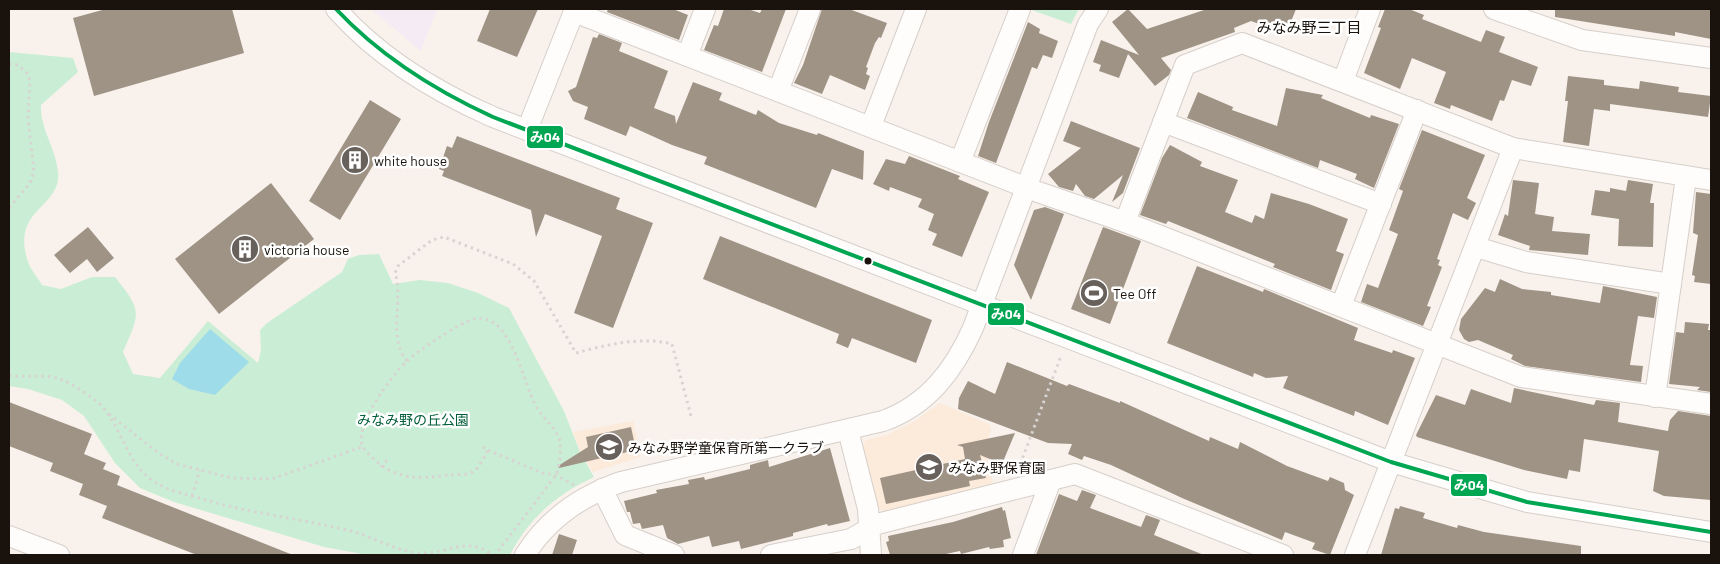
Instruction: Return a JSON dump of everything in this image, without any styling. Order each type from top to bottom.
[{"type":"street","points":[[336,9],[377,48],[416,77],[453,99],[527,130],[1391,462],[1527,502],[1711,532]]},
{"type":"street","points":[[687,56],[704,9]]},
{"type":"street","points":[[778,91],[810,9]]},
{"type":"street","points":[[871,126],[916,9]]},
{"type":"street","points":[[960,162],[1020,9]]},
{"type":"street","points":[[525,555],[540,534],[557,517],[579,501],[602,489],[621,482],[848,430],[892,418],[914,406],[932,392],[944,379],[960,355],[1088,24],[1098,9]]},
{"type":"street","points":[[1343,81],[1370,9]]},
{"type":"street","points":[[1494,9],[1582,40],[1711,58]]},
{"type":"street","points":[[527,130],[574,11],[960,162],[1124,222],[1530,379],[1711,404]]},
{"type":"street","points":[[1124,222],[1185,65],[1242,43],[1513,148],[1711,180]]},
{"type":"street","points":[[1341,306],[1417,110]]},
{"type":"street","points":[[1163,122],[1381,204]]},
{"type":"street","points":[[1355,555],[1513,148]]},
{"type":"street","points":[[1655,396],[1686,176]]},
{"type":"street","points":[[1476,246],[1526,262],[1670,284]]},
{"type":"street","points":[[848,430],[868,509],[871,555]]},
{"type":"street","points":[[771,555],[851,539],[887,521],[1075,474],[1283,555]]},
{"type":"street","points":[[1023,555],[1051,480]]},
{"type":"street","points":[[602,489],[625,535],[674,555]]},
{"type":"street","points":[[9,536],[59,555]]},
{"type":"path","points":[[9,64],[18,65],[28,74],[30,81],[28,118],[34,172],[30,183],[9,208]]},
{"type":"path","points":[[407,360],[402,354],[397,334],[399,286],[395,273],[398,266],[432,240],[444,237],[513,264],[532,277],[576,353],[628,343],[672,344],[691,416]]},
{"type":"path","points":[[108,414],[131,456],[145,475],[154,482],[192,496],[247,511],[352,531],[388,545],[420,553],[468,545],[483,548],[493,555],[556,475],[560,465],[559,440],[537,408],[510,342],[492,322],[485,318],[470,320],[407,360],[364,422],[362,447],[381,467],[404,478],[435,478],[470,474],[478,468],[488,450]]},
{"type":"path","points":[[1010,491],[1061,356]]},
{"type":"path","points":[[9,375],[54,377],[75,387],[157,452],[177,464],[232,478],[272,479],[362,447]]},
{"type":"path","points":[[483,447],[542,474],[556,475],[574,486]]},
{"type":"path","points":[[381,467],[390,458]]},
{"type":"path","points":[[192,496],[200,470]]},
{"type":"shaded area","points":[[371,9],[437,9],[421,51]]},
{"type":"shaded area","name":"みなみ野保育園","points":[[940,403],[989,424],[991,430],[985,447],[994,488],[887,513],[877,507],[863,445],[866,440],[886,435],[913,422]]},
{"type":"shaded area","name":"みなみ野学童保育所第一クラブ","points":[[633,421],[641,457],[593,472],[580,451],[573,432]]},
{"type":"green space","points":[[1029,9],[1079,9],[1071,24]]},
{"type":"green space","name":"みなみ野の丘公園","points":[[9,52],[73,58],[78,72],[41,105],[45,130],[57,163],[58,172],[57,184],[52,194],[31,219],[26,230],[24,244],[28,262],[42,285],[61,289],[92,277],[115,277],[130,298],[136,313],[133,328],[123,352],[133,374],[160,378],[208,321],[258,363],[261,350],[260,330],[267,323],[342,272],[348,259],[359,255],[379,254],[393,284],[420,280],[448,283],[478,293],[509,308],[564,411],[580,452],[594,477],[568,491],[545,509],[526,530],[510,555],[368,555],[324,547],[174,502],[140,488],[115,463],[84,416],[62,400],[28,389],[9,386]]},
{"type":"water","points":[[210,329],[249,362],[215,395],[189,389],[172,379],[180,363]]},
{"type":"building","points":[[106,9],[232,9],[244,53],[94,96],[73,18]]},
{"type":"building","points":[[490,9],[538,9],[517,57],[477,41]]},
{"type":"building","points":[[608,9],[673,9],[688,15],[679,40],[607,12]]},
{"type":"building","points":[[724,9],[748,9],[760,13],[762,9],[786,9],[762,72],[704,50],[714,25],[718,26]]},
{"type":"building","points":[[822,9],[849,9],[887,23],[881,38],[879,37],[875,43],[866,67],[868,68],[866,74],[870,76],[865,90],[830,75],[822,94],[794,83],[803,65]]},
{"type":"building","points":[[1128,9],[1147,29],[1207,9],[1296,9],[1286,34],[1251,21],[1234,28],[1235,32],[1161,58],[1171,70],[1169,75],[1155,86],[1128,54],[1119,78],[1099,71],[1101,65],[1093,62],[1101,40],[1139,55],[1112,22]]},
{"type":"building","points":[[1385,9],[1409,9],[1424,15],[1422,19],[1481,42],[1486,30],[1505,37],[1499,52],[1538,67],[1531,86],[1512,80],[1504,101],[1500,100],[1492,121],[1451,105],[1450,109],[1434,103],[1446,72],[1412,58],[1400,89],[1364,73],[1381,28],[1378,27]]},
{"type":"building","points":[[1555,9],[1711,9],[1711,39],[1675,32],[1675,36],[1555,17]]},
{"type":"building","points":[[1028,22],[1040,29],[1039,33],[1058,41],[1052,58],[1043,55],[1037,69],[1032,67],[996,163],[978,156],[989,122]]},
{"type":"building","points":[[599,34],[622,43],[619,51],[668,71],[654,108],[675,116],[676,124],[693,82],[722,93],[719,100],[756,115],[758,110],[779,123],[817,135],[818,133],[864,151],[863,180],[832,169],[816,208],[704,164],[707,157],[672,145],[630,126],[626,136],[584,119],[588,107],[573,101],[568,91],[576,87],[593,37],[597,38]]},
{"type":"building","points":[[1568,76],[1604,80],[1604,85],[1639,89],[1640,81],[1679,87],[1678,92],[1711,96],[1708,117],[1610,104],[1610,111],[1594,109],[1589,146],[1563,142],[1568,101],[1565,101]]},
{"type":"building","points":[[1286,88],[1323,95],[1321,98],[1370,118],[1371,115],[1399,124],[1374,188],[1355,179],[1357,174],[1320,160],[1318,168],[1187,118],[1198,92],[1233,107],[1232,110],[1277,126]]},
{"type":"building","name":"white house","points":[[370,100],[401,119],[340,220],[309,201]]},
{"type":"building","points":[[1071,121],[1140,148],[1123,193],[1112,202],[1123,175],[1094,199],[1085,196],[1076,184],[1073,191],[1059,187],[1048,174],[1081,148],[1063,141]]},
{"type":"building","points":[[1422,130],[1485,155],[1467,198],[1476,203],[1468,220],[1453,213],[1437,259],[1440,260],[1438,265],[1442,267],[1427,306],[1431,307],[1423,326],[1361,302],[1367,284],[1378,288],[1398,234],[1389,230],[1403,191],[1399,189]]},
{"type":"building","points":[[457,136],[620,198],[616,209],[653,223],[613,328],[574,313],[602,236],[545,214],[536,237],[531,210],[442,176],[444,171],[439,169],[447,146],[452,148]]},
{"type":"building","points":[[1170,145],[1202,162],[1200,166],[1238,180],[1225,212],[1252,223],[1255,215],[1264,219],[1271,193],[1309,204],[1348,219],[1336,251],[1344,254],[1331,290],[1273,267],[1275,264],[1168,221],[1166,224],[1140,215],[1162,158]]},
{"type":"building","points":[[909,156],[960,176],[958,179],[989,192],[962,257],[932,245],[937,234],[928,230],[934,214],[918,207],[922,199],[890,187],[889,191],[873,184],[886,159],[905,164]]},
{"type":"building","points":[[1513,180],[1539,183],[1535,214],[1554,217],[1552,231],[1590,234],[1588,255],[1529,250],[1530,246],[1498,235],[1505,214],[1508,216]]},
{"type":"building","points":[[1628,180],[1653,184],[1650,203],[1654,203],[1653,247],[1618,246],[1619,219],[1591,215],[1595,190],[1610,192],[1610,188],[1626,191]]},
{"type":"building","name":"victoria house","points":[[271,183],[314,239],[219,314],[175,259]]},
{"type":"building","points":[[1696,192],[1711,194],[1711,284],[1694,282],[1695,276],[1692,275],[1698,235],[1693,233]]},
{"type":"building","points":[[1045,207],[1064,214],[1031,300],[1014,265],[1034,210]]},
{"type":"building","points":[[88,227],[114,258],[97,272],[87,259],[70,273],[54,255]]},
{"type":"building","points":[[1103,227],[1141,241],[1110,324],[1071,309]]},
{"type":"building","points":[[720,236],[932,320],[916,363],[852,338],[848,348],[836,343],[839,334],[703,279]]},
{"type":"building","points":[[1197,266],[1263,292],[1264,289],[1358,328],[1354,340],[1392,353],[1393,350],[1415,358],[1388,425],[1355,411],[1354,416],[1283,388],[1288,376],[1266,378],[1254,373],[1253,377],[1167,343]]},
{"type":"building","points":[[1500,279],[1522,289],[1551,292],[1551,295],[1600,303],[1603,286],[1657,297],[1654,318],[1638,316],[1630,365],[1643,366],[1641,382],[1525,366],[1511,359],[1513,355],[1478,340],[1469,342],[1464,339],[1459,330],[1461,319],[1485,288],[1495,292]]},
{"type":"building","points":[[1685,322],[1709,324],[1708,330],[1711,330],[1711,392],[1697,390],[1700,387],[1669,384],[1676,332],[1684,333]]},
{"type":"building","points":[[1007,362],[1067,386],[1069,384],[1120,403],[1120,401],[1209,441],[1210,437],[1238,449],[1240,442],[1287,466],[1328,481],[1330,477],[1344,483],[1345,490],[1354,495],[1330,555],[1312,549],[1315,543],[1285,532],[1282,540],[1182,498],[1111,465],[1084,456],[1082,460],[1068,454],[1072,444],[1048,443],[958,409],[959,398],[968,381],[995,394]]},
{"type":"building","points":[[1514,388],[1594,405],[1596,400],[1620,403],[1618,422],[1668,431],[1670,420],[1678,411],[1711,416],[1711,500],[1664,496],[1653,491],[1659,451],[1584,439],[1580,472],[1569,470],[1567,479],[1524,470],[1417,437],[1416,435],[1436,395],[1465,405],[1471,389],[1511,403]]},
{"type":"building","points":[[9,402],[92,434],[84,454],[106,463],[103,469],[120,476],[117,485],[293,555],[197,555],[102,518],[107,506],[79,495],[83,484],[50,471],[53,463],[9,446]]},
{"type":"building","points":[[631,427],[636,450],[559,468],[558,466],[588,447],[586,437]]},
{"type":"building","points":[[1015,433],[1002,464],[980,455],[986,478],[969,481],[970,486],[886,504],[880,478],[965,459],[963,447],[957,445]]},
{"type":"building","points":[[830,448],[850,521],[828,526],[827,524],[793,533],[793,536],[741,549],[739,541],[712,547],[709,536],[678,544],[667,538],[663,525],[642,529],[640,523],[633,524],[630,512],[627,512],[624,501],[657,493],[656,490],[689,484],[688,480],[704,477],[705,480],[750,469],[750,465],[768,460],[769,467]]},
{"type":"building","points":[[1082,490],[1096,495],[1090,508],[1141,527],[1146,515],[1160,520],[1154,535],[1204,555],[1036,555],[1059,494],[1077,501]]},
{"type":"building","points":[[1400,506],[1425,513],[1423,518],[1457,528],[1458,525],[1484,532],[1581,546],[1581,555],[1381,555],[1395,508],[1399,509]]},
{"type":"building","points":[[1002,507],[1003,511],[1005,510],[1011,538],[1003,540],[1004,547],[990,549],[989,547],[961,554],[960,551],[941,555],[890,555],[886,542],[889,541],[888,536],[953,522]]},
{"type":"building","points":[[559,534],[577,540],[572,555],[552,555]]},
{"type":"transit line","name":"み04","points":[[336,9],[371,42],[409,71],[429,84],[493,117],[1391,462],[1527,502],[1711,532]]},
{"type":"place","name":"white house","points":[[355,160]]},
{"type":"place","name":"victoria house","points":[[245,249]]},
{"type":"place","name":"Tee Off","points":[[1094,293]]},
{"type":"place","name":"みなみ野学童保育所第一クラブ","points":[[609,447]]},
{"type":"place","name":"みなみ野保育園","points":[[929,467]]},
{"type":"district","name":"みなみ野三丁目","points":[[1309,27]]}]
